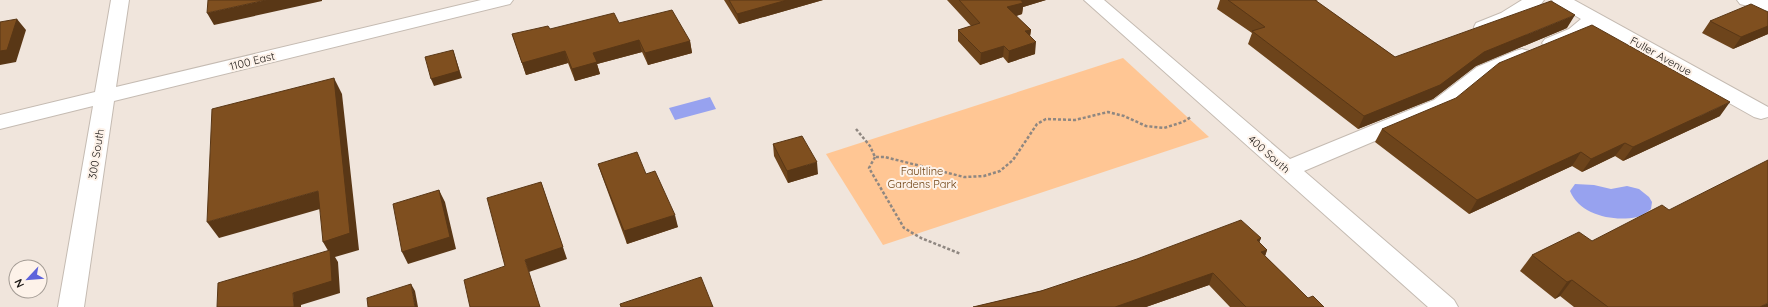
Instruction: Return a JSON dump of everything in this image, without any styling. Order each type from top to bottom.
[{"type":"street","name":"300 South","points":[[71,307],[120,0]]},
{"type":"street","name":"1100 East","points":[[0,122],[504,0]]},
{"type":"street","name":"400 South","points":[[1093,0],[1445,307]]},
{"type":"street","points":[[1464,35],[1508,17],[1535,0]]},
{"type":"street","name":"Fuller Avenue","points":[[1561,0],[1761,112]]},
{"type":"street","points":[[1746,0],[1768,5]]},
{"type":"street","points":[[1288,169],[1441,105],[1484,71],[1576,33],[1593,18]]},
{"type":"path","points":[[875,156],[885,157],[964,177],[984,176],[1000,170],[1013,160],[1030,132],[1037,124],[1046,119],[1074,120],[1108,112],[1124,116],[1146,126],[1164,128],[1183,122],[1192,116]]},
{"type":"path","points":[[856,129],[870,146],[875,156]]},
{"type":"path","points":[[875,156],[869,168],[904,228],[921,238],[961,254]]},
{"type":"green space","name":"Faultline Gardens Park","points":[[1123,58],[1209,137],[883,245],[826,154]]},
{"type":"water","points":[[710,97],[716,109],[675,120],[669,108]]},
{"type":"water","points":[[1575,184],[1594,185],[1611,189],[1627,186],[1639,189],[1649,197],[1652,202],[1651,209],[1639,216],[1628,218],[1598,215],[1581,206],[1575,199],[1570,191]]},
{"type":"building","points":[[208,0],[266,0],[207,13]]},
{"type":"building","points":[[729,0],[787,0],[737,14]]},
{"type":"building","points":[[959,0],[1021,0],[1023,3],[1007,7],[1031,30],[1025,31],[1036,42],[1009,51],[1004,46],[981,53],[958,30],[980,23]]},
{"type":"building","points":[[1228,0],[1315,0],[1395,57],[1551,1],[1575,15],[1484,52],[1440,85],[1364,116],[1252,31],[1265,27]]},
{"type":"building","points":[[1751,4],[1768,12],[1768,26],[1741,37],[1710,21]]},
{"type":"building","points":[[672,10],[690,41],[645,53],[639,40],[593,53],[597,62],[572,69],[565,51],[522,63],[512,34],[548,26],[550,29],[614,13],[619,23]]},
{"type":"building","points":[[17,19],[7,50],[0,51],[0,22]]},
{"type":"building","points":[[1592,25],[1730,102],[1633,147],[1625,143],[1591,159],[1581,152],[1477,200],[1382,129],[1456,98],[1499,63]]},
{"type":"building","points":[[453,50],[459,71],[431,79],[425,57]]},
{"type":"building","points":[[334,78],[350,233],[323,242],[318,191],[207,222],[212,109]]},
{"type":"building","points":[[802,136],[817,162],[787,171],[773,144]]},
{"type":"building","points":[[637,152],[646,174],[655,171],[675,215],[624,231],[598,164]]},
{"type":"building","points":[[1768,160],[1768,303],[1760,307],[1608,307],[1572,280],[1567,282],[1532,255],[1579,232],[1592,241],[1662,205],[1669,210]]},
{"type":"building","points":[[541,182],[563,247],[525,260],[540,307],[470,307],[464,280],[505,266],[487,198]]},
{"type":"building","points":[[439,190],[450,237],[402,252],[393,204]]},
{"type":"building","points":[[1241,220],[1261,238],[1257,240],[1267,250],[1261,252],[1308,298],[1313,296],[1324,307],[1246,307],[1213,273],[1115,307],[973,307],[1041,291],[1137,259]]},
{"type":"building","points":[[330,250],[332,281],[293,293],[294,307],[217,307],[218,283]]},
{"type":"building","points":[[701,277],[713,307],[621,307],[620,304]]},
{"type":"building","points":[[411,284],[415,307],[368,307],[367,298]]}]
